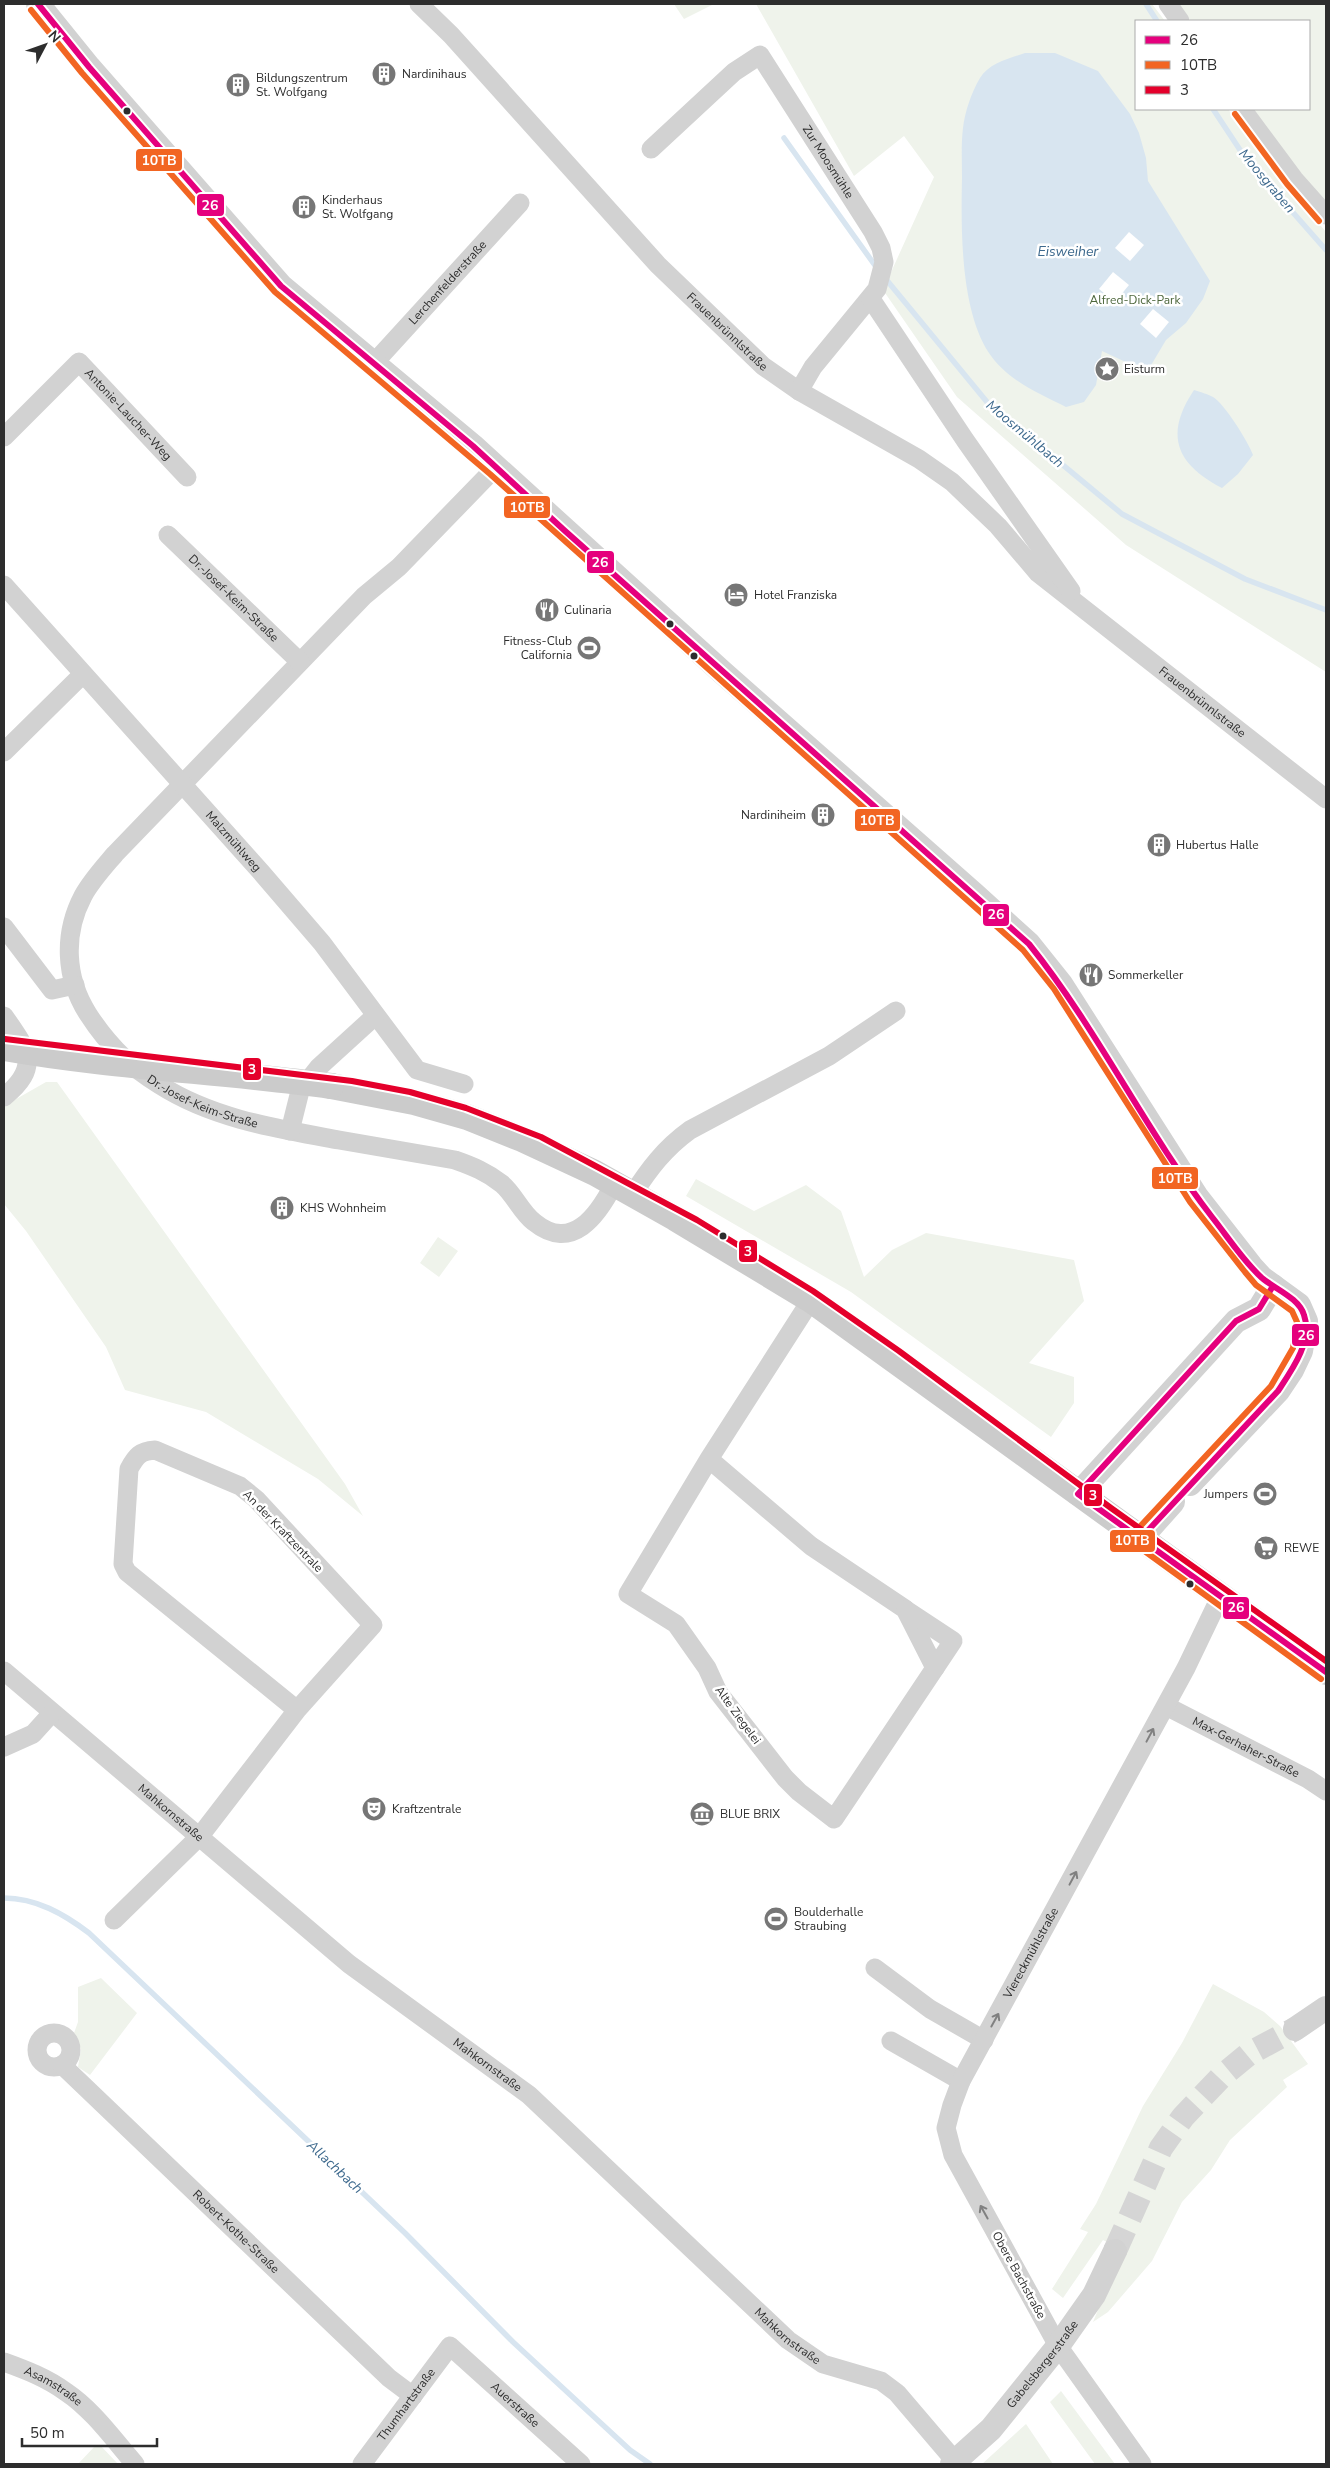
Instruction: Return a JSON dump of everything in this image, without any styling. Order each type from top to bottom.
[{"type":"main road","points":[[4,1048],[60,1058],[249,1075],[331,1086],[414,1102],[467,1117],[522,1139],[624,1189],[811,1300],[1140,1539],[1221,1596],[1314,1656],[1326,1672]]},
{"type":"street","points":[[38,4],[88,67],[281,286],[496,467],[564,530],[1029,944],[1071,999],[1197,1197],[1251,1266],[1273,1286],[1300,1305],[1306,1321],[1306,1333],[1292,1370],[1278,1391],[1190,1484]]},
{"type":"street","name":"Frauenbrünnlstraße","points":[[419,4],[451,35],[658,265],[763,366],[799,391],[918,459],[952,482],[998,526],[1038,573],[1080,604],[1326,799]]},
{"type":"street","points":[[1168,4],[1179,20]]},
{"type":"street","name":"Zur Moosmühle","points":[[651,149],[734,72],[760,55],[873,232],[881,248],[883,271],[871,299],[813,367],[799,391]]},
{"type":"street","points":[[1243,110],[1294,179],[1326,215]]},
{"type":"street","name":"Lerchenfelderstraße","points":[[374,363],[520,203]]},
{"type":"street","name":"Frauenbrünnlstraße","points":[[871,299],[965,440],[1080,604]]},
{"type":"street","name":"Antonie-Laucher-Weg","points":[[4,437],[79,362],[188,477]]},
{"type":"street","name":"Dr.-Josef-Keim-Straße","points":[[496,467],[399,567],[364,596],[181,785],[115,854],[84,895],[73,919],[69,945],[70,972],[79,1000],[99,1030],[124,1057],[160,1085],[199,1105],[242,1119],[290,1131],[455,1160],[480,1168],[503,1185],[533,1222],[550,1231],[567,1233],[577,1230],[590,1220],[601,1208],[653,1164],[676,1140],[829,1056],[896,1011]]},
{"type":"street","name":"Dr.-Josef-Keim-Straße","points":[[168,535],[300,662]]},
{"type":"street","name":"Malzmühlweg","points":[[4,585],[181,785],[261,872],[322,943],[417,1070],[464,1084]]},
{"type":"street","points":[[4,752],[83,674]]},
{"type":"street","points":[[4,926],[52,990],[75,985]]},
{"type":"street","points":[[4,1016],[20,1039],[28,1059],[25,1074],[19,1085],[4,1098]]},
{"type":"street","points":[[290,1131],[300,1091],[319,1067],[375,1016]]},
{"type":"street","points":[[1078,1494],[1236,1321],[1259,1309],[1273,1286]]},
{"type":"street","name":"Alte Ziegelei","points":[[709,1459],[811,1546],[953,1641],[834,1819],[799,1792],[785,1778],[718,1692],[707,1668],[676,1624],[628,1594],[709,1459],[811,1300]]},
{"type":"street","name":"An der Kraftzentrale","points":[[114,1920],[200,1836],[297,1710],[372,1625],[256,1499],[240,1486],[155,1450],[144,1451],[135,1456],[129,1469],[123,1564],[127,1572],[297,1710]]},
{"type":"street","points":[[1140,1539],[1173,1502]]},
{"type":"street","name":"Viereckmühlstraße","points":[[946,2128],[952,2105],[962,2081],[1166,1706],[1221,1596]]},
{"type":"street","name":"Alte Ziegelei","points":[[905,1609],[936,1668]]},
{"type":"street","name":"Mahkornstraße","points":[[4,1671],[349,1964],[529,2095],[788,2340],[823,2364],[874,2379],[897,2393],[953,2463]]},
{"type":"street","name":"Max-Gerhaher-Straße","points":[[1166,1706],[1308,1779],[1326,1791]]},
{"type":"street","points":[[4,1747],[33,1734],[52,1713]]},
{"type":"street","points":[[875,1968],[930,2009],[984,2040]]},
{"type":"street","points":[[1295,2029],[1326,2008]]},
{"type":"street","points":[[891,2041],[962,2081]]},
{"type":"street","name":"Robert-Kothe-Straße","points":[[62,2065],[95,2094],[389,2378],[413,2396]]},
{"type":"street","name":"Obere Bachstraße","points":[[946,2128],[953,2155],[1058,2346],[1142,2464]]},
{"type":"street","name":"Gabelsbergerstraße","points":[[953,2463],[991,2428],[1058,2346],[1094,2295],[1115,2251]]},
{"type":"street","name":"Thumhartstraße","points":[[362,2464],[450,2346]]},
{"type":"street","name":"Auerstraße","points":[[450,2346],[581,2464]]},
{"type":"street","name":"Asamstraße","points":[[4,2362],[38,2375],[68,2393],[81,2404],[135,2464]]},
{"type":"green space","points":[[674,4],[714,4],[684,19]]},
{"type":"green space","name":"Alfred-Dick-Park","points":[[756,4],[1152,4],[1164,20],[1135,20],[1135,110],[1229,110],[1259,152],[1326,232],[1326,672],[1126,545],[957,397],[883,290],[934,177],[904,136],[854,176]]},
{"type":"green space","points":[[1179,4],[1326,4],[1326,206],[1250,110],[1310,110],[1310,20],[1190,20]]},
{"type":"green space","points":[[46,1082],[57,1082],[345,1484],[363,1516],[318,1479],[206,1412],[125,1390],[106,1347],[26,1231],[4,1204],[4,1106]]},
{"type":"green space","points":[[696,1179],[754,1211],[806,1185],[841,1211],[864,1277],[892,1250],[926,1233],[1074,1260],[1084,1301],[1029,1363],[1074,1377],[1074,1403],[1051,1437],[851,1292],[686,1196]]},
{"type":"green space","points":[[438,1237],[458,1251],[439,1277],[420,1263]]},
{"type":"green space","points":[[101,1978],[137,2013],[90,2075],[78,2067],[81,2049],[74,2033],[78,2022],[78,1987]]},
{"type":"green space","points":[[1213,1984],[1264,2012],[1280,2026],[1308,2064],[1283,2080],[1287,2087],[1230,2140],[1211,2170],[1182,2202],[1152,2261],[1108,2312],[1093,2322],[1123,2250],[1103,2240],[1063,2298],[1052,2289],[1088,2232],[1080,2229],[1096,2204],[1143,2106],[1182,2043]]},
{"type":"green space","points":[[1061,2391],[1115,2464],[1095,2464],[1050,2402]]},
{"type":"green space","points":[[1026,2424],[1053,2464],[982,2464]]},
{"type":"green space","points":[[100,2445],[118,2464],[78,2464],[95,2446]]},
{"type":"water","name":"Eisweiher","points":[[1025,53],[1055,53],[1098,71],[1130,114],[1139,133],[1146,158],[1148,181],[1210,281],[1203,299],[1186,323],[1166,340],[1147,372],[1102,351],[1096,385],[1084,402],[1066,407],[1034,391],[1014,378],[989,353],[979,335],[972,314],[964,268],[962,244],[962,147],[967,109],[980,78],[989,68]]},
{"type":"water","points":[[1194,390],[1213,397],[1218,401],[1241,433],[1253,455],[1238,474],[1222,488],[1206,479],[1194,469],[1185,458],[1180,447],[1179,421]]},
{"type":"pier","points":[[1129,232],[1144,245],[1130,261],[1115,248]]},
{"type":"pier","points":[[1113,272],[1129,285],[1115,302],[1099,289]]},
{"type":"pier","points":[[1153,309],[1169,322],[1156,338],[1140,324]]},
{"type":"waterway","name":"Moosgraben","points":[[1146,4],[1156,20]]},
{"type":"waterway","name":"Moosgraben","points":[[1214,110],[1246,159],[1326,250]]},
{"type":"waterway","name":"Moosmühlbach","points":[[784,138],[879,271]]},
{"type":"waterway","name":"Moosmühlbach","points":[[885,278],[987,402],[1122,514],[1245,579],[1326,610]]},
{"type":"waterway","name":"Allachbach","points":[[4,1898],[27,1901],[49,1908],[89,1933],[405,2233],[513,2342],[630,2450],[650,2464]]},
{"type":"tunnel","points":[[1115,2251],[1161,2148],[1183,2117],[1221,2077],[1250,2053],[1295,2029]]},
{"type":"transit line","name":"26","points":[[38,4],[89,67],[281,286],[473,446],[564,530],[1029,944],[1100,1045],[1165,1150],[1212,1217],[1255,1271],[1267,1282],[1292,1299],[1301,1309],[1306,1325],[1306,1335],[1300,1355],[1278,1391],[1140,1539]]},
{"type":"transit line","name":"10TB","points":[[31,10],[82,73],[275,292],[490,474],[1023,950],[1054,989],[1190,1202],[1256,1285],[1292,1311],[1297,1322],[1293,1348],[1271,1386],[1134,1533],[1132,1542],[1321,1679]]},
{"type":"transit line","name":"10TB","points":[[1235,114],[1287,184],[1319,221]]},
{"type":"transit line","name":"3","points":[[5,1039],[352,1081],[410,1092],[466,1108],[541,1137],[697,1220],[813,1291],[899,1351],[1111,1508],[1326,1661]]},
{"type":"transit line","name":"26","points":[[1273,1286],[1259,1309],[1236,1321],[1078,1494],[1326,1672]]},
{"type":"place","name":"Nardinihaus","points":[[384,74]]},
{"type":"place","name":"Bildungszentrum St. Wolfgang","points":[[238,85]]},
{"type":"place","name":"Kinderhaus St. Wolfgang","points":[[304,207]]},
{"type":"place","name":"Eisturm","points":[[1107,369]]},
{"type":"place","name":"Hotel Franziska","points":[[736,595]]},
{"type":"place","name":"Culinaria","points":[[547,610]]},
{"type":"place","name":"Fitness-Club California","points":[[589,648]]},
{"type":"place","name":"Nardiniheim","points":[[823,815]]},
{"type":"place","name":"Hubertus Halle","points":[[1159,845]]},
{"type":"place","name":"Sommerkeller","points":[[1091,975]]},
{"type":"place","name":"KHS Wohnheim","points":[[282,1208]]},
{"type":"place","name":"Jumpers","points":[[1265,1494]]},
{"type":"place","name":"REWE","points":[[1266,1548]]},
{"type":"place","name":"Kraftzentrale","points":[[374,1809]]},
{"type":"place","name":"BLUE BRIX","points":[[702,1814]]},
{"type":"place","name":"Boulderhalle Straubing","points":[[776,1919]]}]
